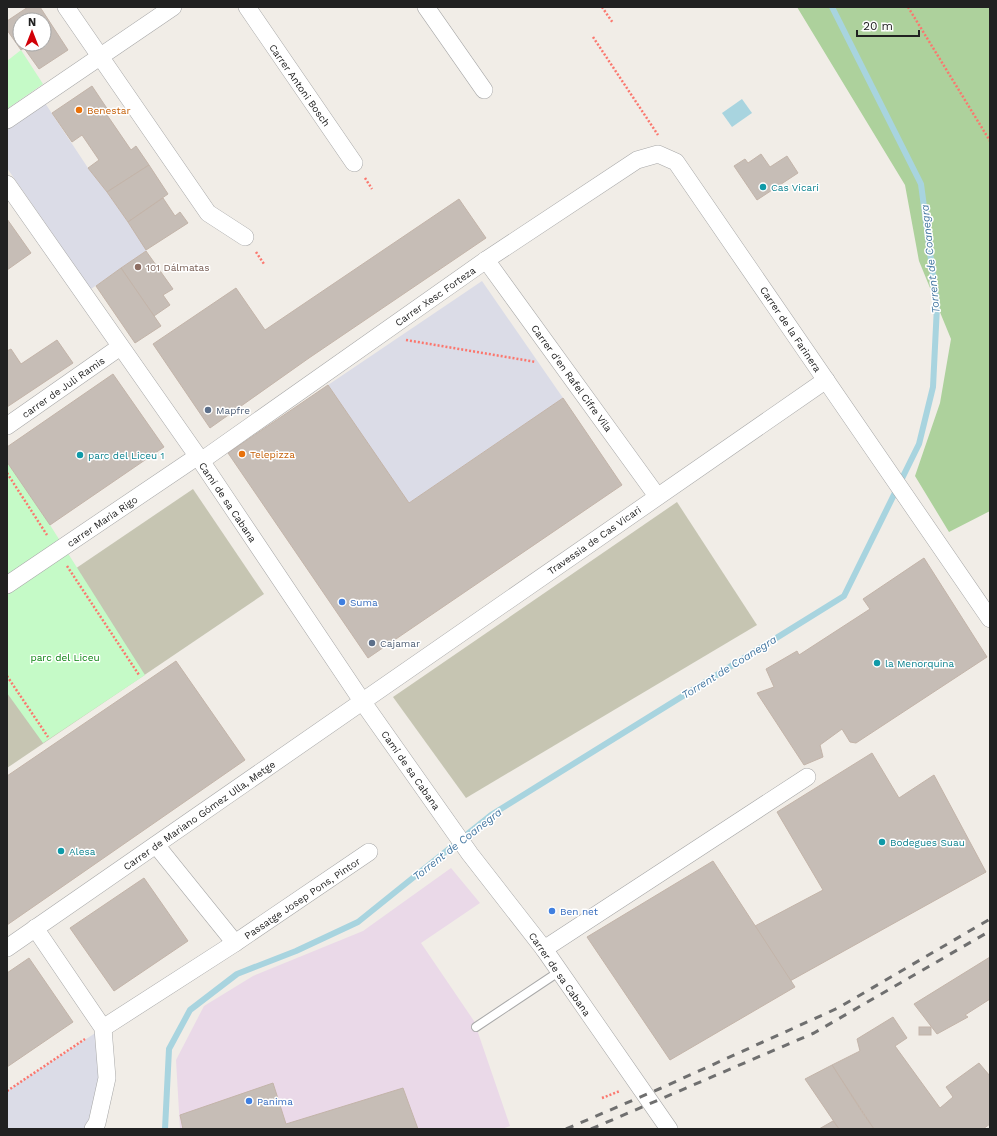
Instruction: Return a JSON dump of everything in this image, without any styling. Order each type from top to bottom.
[{"type":"street","points":[[66,7],[208,213],[245,237]]},
{"type":"street","points":[[7,120],[173,7]]},
{"type":"street","name":"Carrer Antoni Bosch","points":[[246,7],[354,163]]},
{"type":"street","points":[[426,7],[484,90]]},
{"type":"street","name":"Carrer Xesc Forteza","points":[[199,459],[486,260],[637,160],[658,154],[676,162]]},
{"type":"street","name":"Carrer de la Farinera","points":[[676,162],[990,619]]},
{"type":"street","name":"Camí de sa Cabana","points":[[7,184],[199,459],[362,701],[447,822]]},
{"type":"street","name":"Carrer d'en Rafel Cifre Vila","points":[[486,260],[657,496]]},
{"type":"street","name":"carrer de Juli Ramis","points":[[7,426],[120,347]]},
{"type":"street","name":"Travessia de Cas Vicari","points":[[362,701],[826,380]]},
{"type":"street","name":"carrer Maria Rigo","points":[[7,585],[199,459]]},
{"type":"street","name":"Carrer de Mariano Gómez Ulla, Metge","points":[[7,948],[362,701]]},
{"type":"street","points":[[544,949],[807,777]]},
{"type":"street","name":"Carrer de sa Cabana","points":[[447,822],[560,971],[669,1129]]},
{"type":"street","name":"Passatge Josep Pons, Pintor","points":[[156,844],[235,944]]},
{"type":"street","name":"Passatge Josep Pons, Pintor","points":[[102,1028],[235,944],[369,852]]},
{"type":"street","points":[[35,928],[102,1028],[107,1078],[97,1123],[93,1129]]},
{"type":"lane","points":[[476,1027],[560,971]]},
{"type":"path","points":[[602,7],[613,23]]},
{"type":"path","points":[[908,7],[990,141]]},
{"type":"path","points":[[593,37],[659,136]]},
{"type":"path","points":[[378,335],[538,362],[565,369]]},
{"type":"path","points":[[7,473],[139,675]]},
{"type":"path","points":[[7,676],[48,737]]},
{"type":"path","points":[[7,1091],[102,1028]]},
{"type":"path","points":[[602,1098],[624,1090]]},
{"type":"shaded area","points":[[45,103],[88,168],[107,192],[147,250],[91,289],[7,168],[7,128]]},
{"type":"shaded area","points":[[482,281],[563,398],[409,503],[328,385]]},
{"type":"shaded area","points":[[193,489],[264,594],[7,768],[7,615]]},
{"type":"shaded area","points":[[677,502],[757,625],[466,798],[393,697]]},
{"type":"shaded area","points":[[451,868],[480,903],[421,943],[474,1021],[510,1126],[502,1129],[180,1129],[176,1060],[204,1006],[253,976],[363,931]]},
{"type":"shaded area","points":[[103,1028],[107,1078],[93,1129],[7,1129],[7,1091]]},
{"type":"green space","points":[[797,7],[990,7],[990,511],[949,532],[915,476],[940,403],[951,339],[919,261],[905,185]]},
{"type":"green space","points":[[18,52],[22,52],[43,84],[7,109],[7,61]]},
{"type":"green space","name":"parc del Liceu","points":[[7,462],[50,525],[145,675],[43,743],[7,693]]},
{"type":"water","points":[[742,99],[752,113],[732,127],[722,113]]},
{"type":"building","points":[[28,7],[40,7],[43,12],[20,12]]},
{"type":"building","points":[[12,18],[12,37],[7,30],[7,21]]},
{"type":"building","points":[[52,25],[68,50],[39,69],[27,52],[52,52]]},
{"type":"building","points":[[92,86],[108,110],[105,112],[131,150],[136,146],[149,165],[107,192],[88,168],[99,160],[82,135],[72,142],[52,113]]},
{"type":"building","name":"Cas Vicari","points":[[761,154],[770,167],[787,156],[798,173],[757,200],[734,166],[745,159],[748,163]]},
{"type":"building","points":[[149,165],[168,194],[128,222],[107,192]]},
{"type":"building","points":[[163,198],[175,216],[180,212],[188,223],[146,250],[128,222]]},
{"type":"building","points":[[459,199],[486,238],[309,358],[210,428],[153,344],[236,288],[265,330]]},
{"type":"building","points":[[7,219],[31,253],[7,270]]},
{"type":"building","points":[[146,251],[173,289],[163,295],[170,305],[154,316],[121,268]]},
{"type":"building","points":[[121,268],[161,326],[135,343],[96,286]]},
{"type":"building","points":[[57,340],[73,363],[7,407],[7,351],[11,349],[21,364]]},
{"type":"building","name":"parc del Liceu 1","points":[[113,374],[164,447],[50,525],[7,462],[7,447]]},
{"type":"building","points":[[328,385],[409,503],[563,398],[622,485],[368,658],[228,453]]},
{"type":"building","name":"la Menorquina","points":[[924,558],[987,657],[856,743],[850,742],[842,729],[820,745],[823,757],[804,765],[757,693],[774,687],[766,669],[797,651],[799,655],[870,609],[863,599]]},
{"type":"building","name":"Alesa","points":[[176,661],[245,760],[7,925],[7,776]]},
{"type":"building","name":"Bodegues Suau","points":[[872,753],[899,798],[934,775],[986,872],[790,981],[755,926],[823,890],[777,812]]},
{"type":"building","points":[[713,861],[795,987],[670,1060],[587,937]]},
{"type":"building","points":[[144,878],[188,941],[114,991],[70,928]]},
{"type":"building","points":[[990,957],[990,999],[965,1015],[968,1017],[937,1034],[914,1004]]},
{"type":"building","points":[[29,958],[73,1022],[7,1067],[7,973]]},
{"type":"building","points":[[893,1017],[907,1038],[895,1046],[940,1108],[953,1097],[946,1087],[979,1063],[990,1076],[990,1124],[983,1129],[874,1129],[832,1065],[860,1051],[857,1039]]},
{"type":"building","points":[[919,1027],[931,1027],[931,1035],[919,1035]]},
{"type":"building","points":[[832,1065],[874,1129],[839,1129],[805,1079]]},
{"type":"building","name":"Panima","points":[[273,1083],[286,1124],[403,1088],[418,1129],[183,1129],[180,1115]]},
{"type":"building","points":[[833,1121],[839,1129],[819,1129]]},
{"type":"waterway","name":"Torrent de Coanegra","points":[[165,1129],[169,1049],[190,1010],[237,974],[296,951],[358,922],[491,815],[844,596],[919,444],[933,387],[937,306],[921,184],[832,7]]},
{"type":"railway","points":[[566,1129],[659,1089],[838,1008],[990,919]]},
{"type":"railway","points":[[591,1129],[814,1033],[990,931]]},
{"type":"place","name":"Benestar","points":[[79,110]]},
{"type":"place","name":"Cas Vicari","points":[[763,187]]},
{"type":"place","name":"101 Dálmatas","points":[[138,267]]},
{"type":"place","name":"Mapfre","points":[[208,410]]},
{"type":"place","name":"Telepizza","points":[[242,454]]},
{"type":"place","name":"parc del Liceu 1","points":[[80,455]]},
{"type":"place","name":"Suma","points":[[342,602]]},
{"type":"place","name":"Cajamar","points":[[372,643]]},
{"type":"place","name":"la Menorquina","points":[[877,663]]},
{"type":"place","name":"Bodegues Suau","points":[[882,842]]},
{"type":"place","name":"Alesa","points":[[61,851]]},
{"type":"place","name":"Ben net","points":[[552,911]]},
{"type":"place","name":"Panima","points":[[249,1101]]}]
